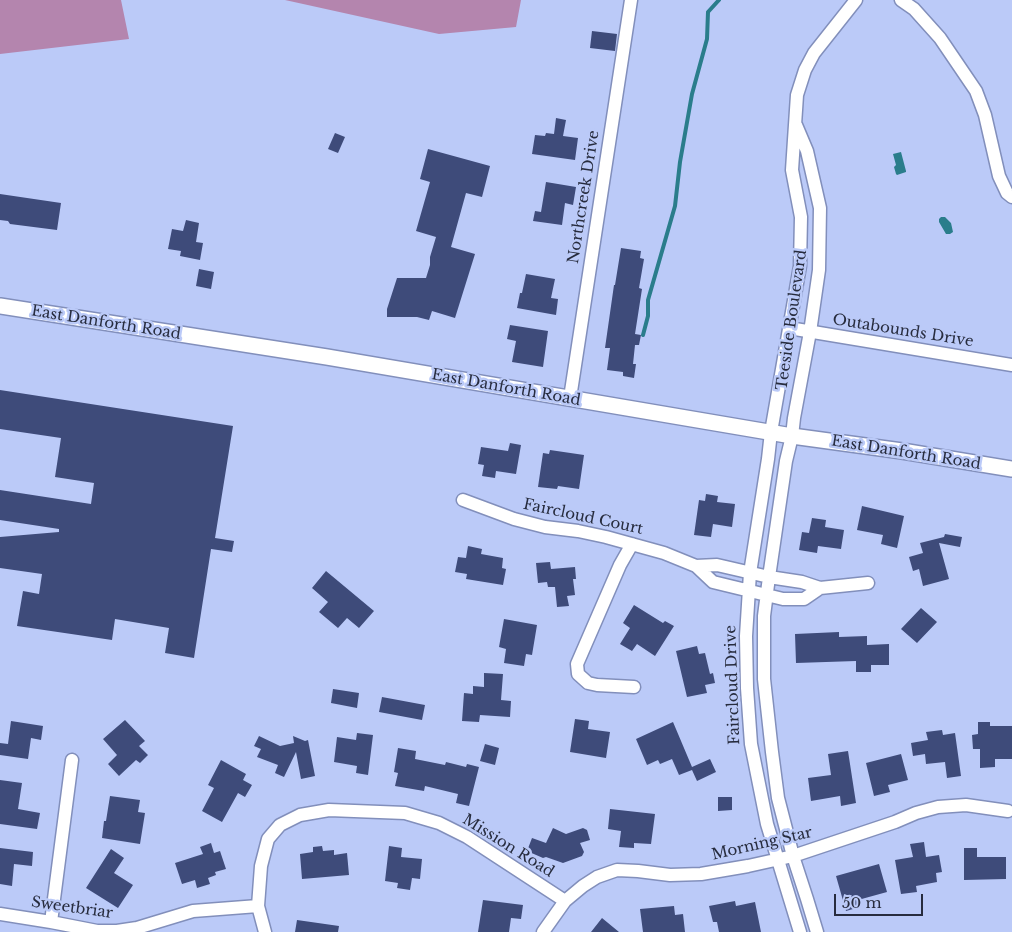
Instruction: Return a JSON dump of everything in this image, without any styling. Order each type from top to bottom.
[{"type":"street","name":"Northcreek Drive","points":[[570,398],[630,0]]},
{"type":"street","name":"Teeside Boulevard","points":[[771,432],[800,266],[802,217],[792,170],[797,95],[805,70],[814,53],[856,0]]},
{"type":"street","points":[[902,0],[914,9],[940,38],[976,91],[985,115],[999,176],[1007,192],[1012,197]]},
{"type":"street","name":"Teeside Boulevard","points":[[792,436],[819,270],[820,208],[807,151],[795,123]]},
{"type":"street","name":"East Danforth Road","points":[[0,306],[327,357],[792,436],[1012,469]]},
{"type":"street","name":"Outabounds Drive","points":[[789,328],[1012,365]]},
{"type":"street","name":"Faircloud Drive","points":[[771,432],[748,590],[746,636],[747,688],[751,744],[767,824],[800,932]]},
{"type":"street","name":"Faircloud Drive","points":[[792,436],[786,461],[764,616],[764,679],[778,798],[793,856],[817,932]]},
{"type":"street","name":"Faircloud Court","points":[[463,500],[522,521],[545,527],[578,531],[664,553],[696,566],[714,582],[783,598],[804,599],[820,588]]},
{"type":"street","points":[[632,544],[620,565],[577,664],[578,674],[588,683],[634,687]]},
{"type":"street","name":"Faircloud Court","points":[[696,566],[717,565],[769,577],[802,582],[820,588],[868,583]]},
{"type":"street","points":[[51,922],[72,760]]},
{"type":"street","name":"Morning Star","points":[[543,932],[564,901],[582,886],[597,877],[617,870],[670,875],[701,874],[793,856],[938,807],[966,805],[1008,811]]},
{"type":"street","name":"Mission Road","points":[[265,932],[258,906],[261,866],[268,839],[280,826],[300,815],[329,810],[405,813],[439,823],[467,837],[564,901]]},
{"type":"street","name":"Sweetbriar","points":[[0,914],[97,931],[117,931],[137,928],[193,911],[258,906]]},
{"type":"shaded area","points":[[0,0],[121,0],[129,39],[0,54]]},
{"type":"shaded area","points":[[285,0],[521,0],[516,27],[439,34]]},
{"type":"shaded area","points":[[901,152],[906,172],[897,175],[893,154]]},
{"type":"shaded area","points":[[941,217],[945,217],[951,223],[953,232],[950,234],[946,234],[939,222]]},
{"type":"building","points":[[592,31],[617,34],[615,51],[590,48]]},
{"type":"building","points":[[556,118],[566,120],[563,136],[578,138],[575,160],[532,154],[535,135],[545,136],[546,133],[554,134]]},
{"type":"building","points":[[335,133],[345,137],[338,153],[328,149]]},
{"type":"building","points":[[428,149],[490,166],[482,197],[466,193],[451,247],[475,254],[455,318],[432,311],[429,320],[417,317],[387,317],[387,309],[397,278],[426,278],[430,265],[430,257],[436,237],[416,231],[430,182],[420,179]]},
{"type":"building","points":[[546,182],[576,187],[573,205],[565,203],[562,225],[533,221],[535,211],[541,212]]},
{"type":"building","points":[[0,194],[61,203],[57,230],[10,224],[8,221],[0,220]]},
{"type":"building","points":[[186,220],[199,223],[196,242],[203,243],[200,260],[180,256],[181,251],[168,249],[172,229],[183,231]]},
{"type":"building","points":[[621,248],[641,251],[640,258],[644,259],[639,288],[642,289],[635,334],[641,335],[639,345],[635,345],[633,364],[636,364],[634,378],[623,376],[623,372],[607,370],[610,348],[605,348]]},
{"type":"building","points":[[199,269],[214,272],[211,289],[196,286]]},
{"type":"building","points":[[526,274],[555,279],[551,298],[558,299],[556,315],[517,308]]},
{"type":"building","points":[[510,325],[548,331],[543,367],[512,362],[516,341],[507,339]]},
{"type":"building","points":[[0,390],[233,426],[215,538],[234,541],[232,552],[211,549],[194,658],[165,653],[169,628],[115,619],[112,640],[17,626],[23,591],[39,594],[42,574],[0,568],[0,537],[59,532],[59,529],[0,520],[0,490],[91,504],[94,483],[55,477],[61,438],[0,429]]},
{"type":"building","points":[[510,443],[521,445],[516,474],[496,471],[495,478],[482,476],[484,465],[478,464],[481,447],[508,451]]},
{"type":"building","points":[[550,450],[584,455],[579,489],[558,486],[557,489],[538,487],[543,453],[549,454]]},
{"type":"building","points":[[706,494],[718,496],[717,502],[735,504],[732,527],[713,524],[711,537],[694,535],[699,500],[705,501]]},
{"type":"building","points":[[862,506],[904,516],[897,548],[881,544],[883,535],[857,530]]},
{"type":"building","points":[[812,518],[826,520],[825,527],[844,530],[841,549],[818,546],[817,553],[799,550],[802,532],[809,533]]},
{"type":"building","points":[[945,534],[962,537],[960,547],[939,543],[949,579],[923,586],[919,569],[913,571],[909,557],[923,553],[920,543],[944,537]]},
{"type":"building","points":[[468,546],[482,549],[481,554],[503,558],[502,568],[506,569],[503,585],[466,579],[467,574],[455,572],[458,557],[466,558]]},
{"type":"building","points":[[550,562],[551,569],[575,567],[576,579],[573,579],[575,595],[567,596],[569,606],[557,607],[555,587],[548,587],[547,582],[538,583],[536,563]]},
{"type":"building","points":[[326,571],[374,611],[359,628],[347,618],[338,628],[319,612],[328,602],[312,588]]},
{"type":"building","points":[[634,605],[663,623],[665,621],[674,626],[655,656],[637,644],[632,651],[620,644],[630,628],[623,623]]},
{"type":"building","points":[[921,608],[937,622],[917,643],[901,629]]},
{"type":"building","points":[[504,619],[537,625],[532,655],[526,654],[524,666],[504,663],[506,649],[499,647]]},
{"type":"building","points":[[839,632],[839,637],[867,636],[867,645],[889,644],[889,665],[871,665],[871,672],[856,672],[856,661],[796,663],[795,634]]},
{"type":"building","points":[[697,646],[699,654],[705,653],[710,674],[713,673],[715,683],[705,685],[707,693],[687,697],[676,651]]},
{"type":"building","points":[[484,673],[503,674],[501,700],[511,701],[510,717],[480,715],[479,722],[462,721],[464,693],[473,694],[473,686],[484,687]]},
{"type":"building","points":[[333,689],[359,693],[357,708],[331,703]]},
{"type":"building","points":[[382,697],[425,705],[422,720],[379,712]]},
{"type":"building","points":[[575,719],[589,721],[588,729],[610,732],[606,758],[570,752]]},
{"type":"building","points":[[125,720],[145,741],[139,746],[148,755],[140,763],[136,760],[119,776],[108,764],[117,755],[103,739]]},
{"type":"building","points":[[11,721],[43,726],[41,740],[31,738],[28,759],[0,755],[0,743],[8,744]]},
{"type":"building","points":[[673,722],[692,767],[710,759],[716,772],[697,781],[692,770],[679,775],[672,759],[660,764],[658,760],[647,765],[636,739]]},
{"type":"building","points":[[978,722],[990,722],[990,726],[1012,726],[1012,759],[995,759],[995,767],[980,768],[980,749],[973,749],[972,735],[978,734]]},
{"type":"building","points":[[942,730],[943,735],[955,733],[961,776],[947,778],[945,762],[926,764],[925,754],[913,756],[911,743],[928,740],[926,732]]},
{"type":"building","points":[[357,733],[373,735],[368,775],[356,773],[357,766],[334,762],[337,737],[356,740]]},
{"type":"building","points":[[259,736],[280,746],[294,743],[293,736],[305,741],[308,740],[315,776],[301,779],[296,752],[284,777],[275,773],[278,765],[257,757],[261,749],[254,746]]},
{"type":"building","points":[[485,744],[499,748],[495,765],[480,761]]},
{"type":"building","points":[[398,748],[416,751],[415,759],[445,765],[446,762],[466,767],[467,764],[479,767],[469,806],[456,803],[458,794],[425,786],[424,791],[395,786],[398,773],[394,772]]},
{"type":"building","points":[[848,751],[856,803],[841,806],[840,796],[811,801],[808,778],[831,775],[828,754]]},
{"type":"building","points":[[901,754],[908,780],[888,785],[890,792],[874,796],[866,763]]},
{"type":"building","points":[[221,760],[246,774],[243,780],[252,785],[245,797],[238,793],[222,822],[202,811],[214,788],[208,785]]},
{"type":"building","points":[[0,780],[22,783],[18,809],[40,813],[37,829],[0,824]]},
{"type":"building","points":[[110,796],[140,800],[138,812],[145,813],[140,844],[102,838]]},
{"type":"building","points":[[718,797],[732,797],[732,810],[718,811]]},
{"type":"building","points":[[610,809],[655,814],[651,844],[634,843],[634,848],[619,847],[621,831],[608,829]]},
{"type":"building","points":[[553,828],[566,834],[583,828],[587,830],[590,840],[580,843],[584,852],[582,856],[563,863],[546,857],[543,858],[527,851],[532,838],[546,843]]},
{"type":"building","points":[[924,842],[926,857],[939,855],[942,872],[936,873],[937,882],[916,886],[917,892],[901,894],[895,860],[913,857],[910,844]]},
{"type":"building","points":[[211,843],[214,853],[220,851],[226,869],[215,872],[216,875],[208,878],[210,884],[197,888],[195,880],[182,884],[175,863],[203,854],[200,847]]},
{"type":"building","points":[[322,846],[323,851],[334,850],[334,855],[347,853],[349,875],[302,879],[300,854],[313,852],[313,847]]},
{"type":"building","points":[[389,846],[402,848],[401,857],[422,859],[420,879],[412,878],[410,890],[397,888],[398,883],[385,881]]},
{"type":"building","points":[[0,848],[33,852],[32,866],[14,864],[12,886],[0,884]]},
{"type":"building","points":[[964,848],[977,848],[977,857],[1006,857],[1006,879],[964,880]]},
{"type":"building","points":[[111,849],[124,858],[114,873],[133,885],[118,908],[86,888]]},
{"type":"building","points":[[879,864],[887,892],[858,900],[860,907],[846,911],[836,876]]},
{"type":"building","points":[[483,900],[523,905],[521,919],[511,918],[509,932],[478,932]]},
{"type":"building","points":[[735,901],[736,906],[755,902],[761,932],[719,932],[717,922],[713,922],[709,906]]},
{"type":"building","points":[[674,906],[675,915],[683,914],[685,932],[643,932],[640,909]]},
{"type":"building","points":[[602,918],[619,932],[591,932]]},
{"type":"building","points":[[297,920],[339,926],[338,932],[295,932]]},
{"type":"waterway","points":[[643,335],[648,316],[648,300],[675,206],[680,162],[692,94],[707,39],[708,12],[719,0]]}]
